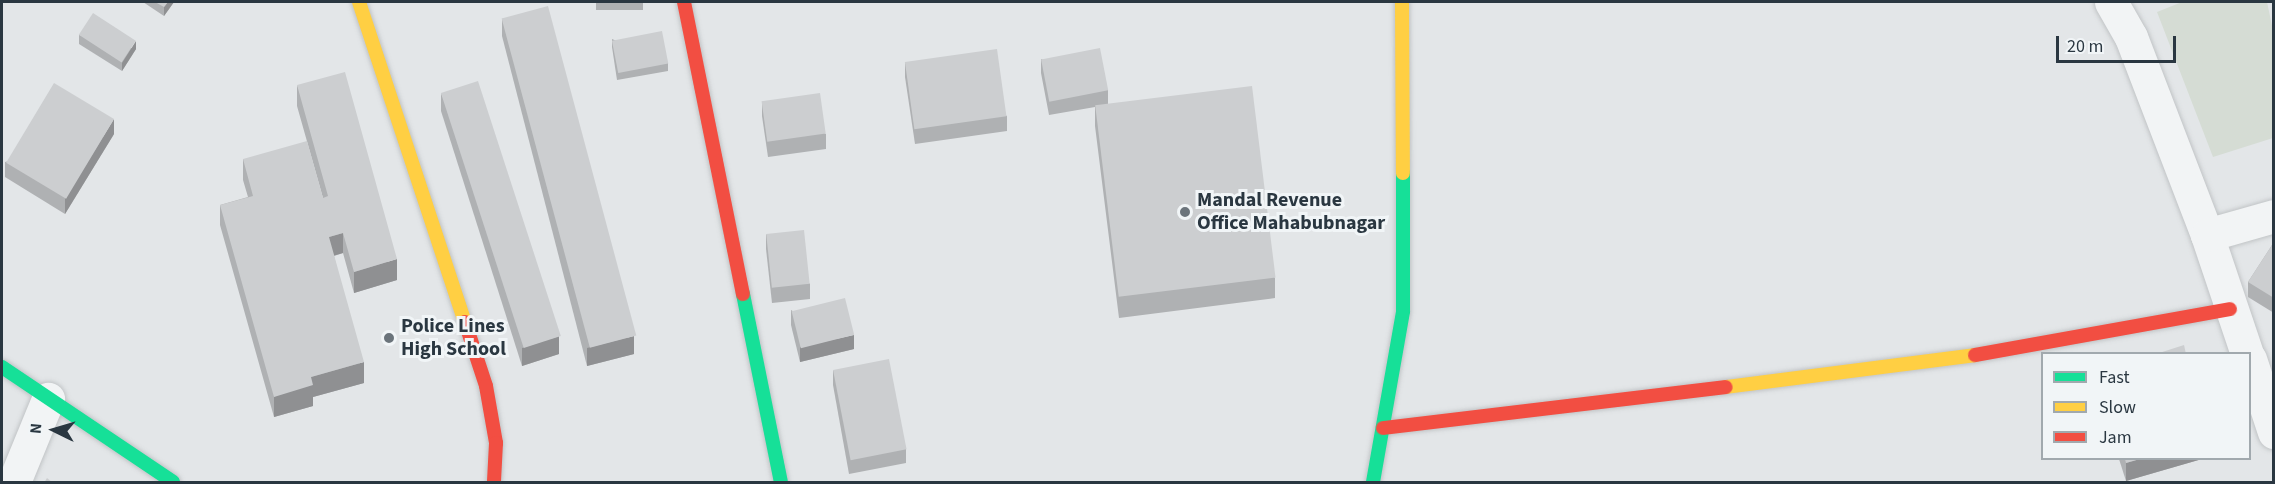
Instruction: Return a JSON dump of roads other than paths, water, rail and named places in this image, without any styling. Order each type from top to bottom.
[{"type":"street","points":[[359,2],[486,386],[495,443],[494,483]]},
{"type":"street","points":[[684,2],[781,483]]},
{"type":"street","points":[[1373,483],[1403,311],[1402,2]]},
{"type":"street","points":[[2111,2],[2131,37],[2207,235],[2246,352]]},
{"type":"street","points":[[2207,235],[2274,216]]},
{"type":"street","points":[[1383,428],[1932,363],[2230,309]]},
{"type":"street","points":[[2251,362],[2274,432]]},
{"type":"street","points":[[2,367],[173,483]]},
{"type":"street","points":[[14,483],[48,399]]},
{"type":"place","name":"Mandal Revenue Office Mahabubnagar","points":[[1185,212]]},
{"type":"place","name":"Police Lines High School","points":[[389,338]]}]
